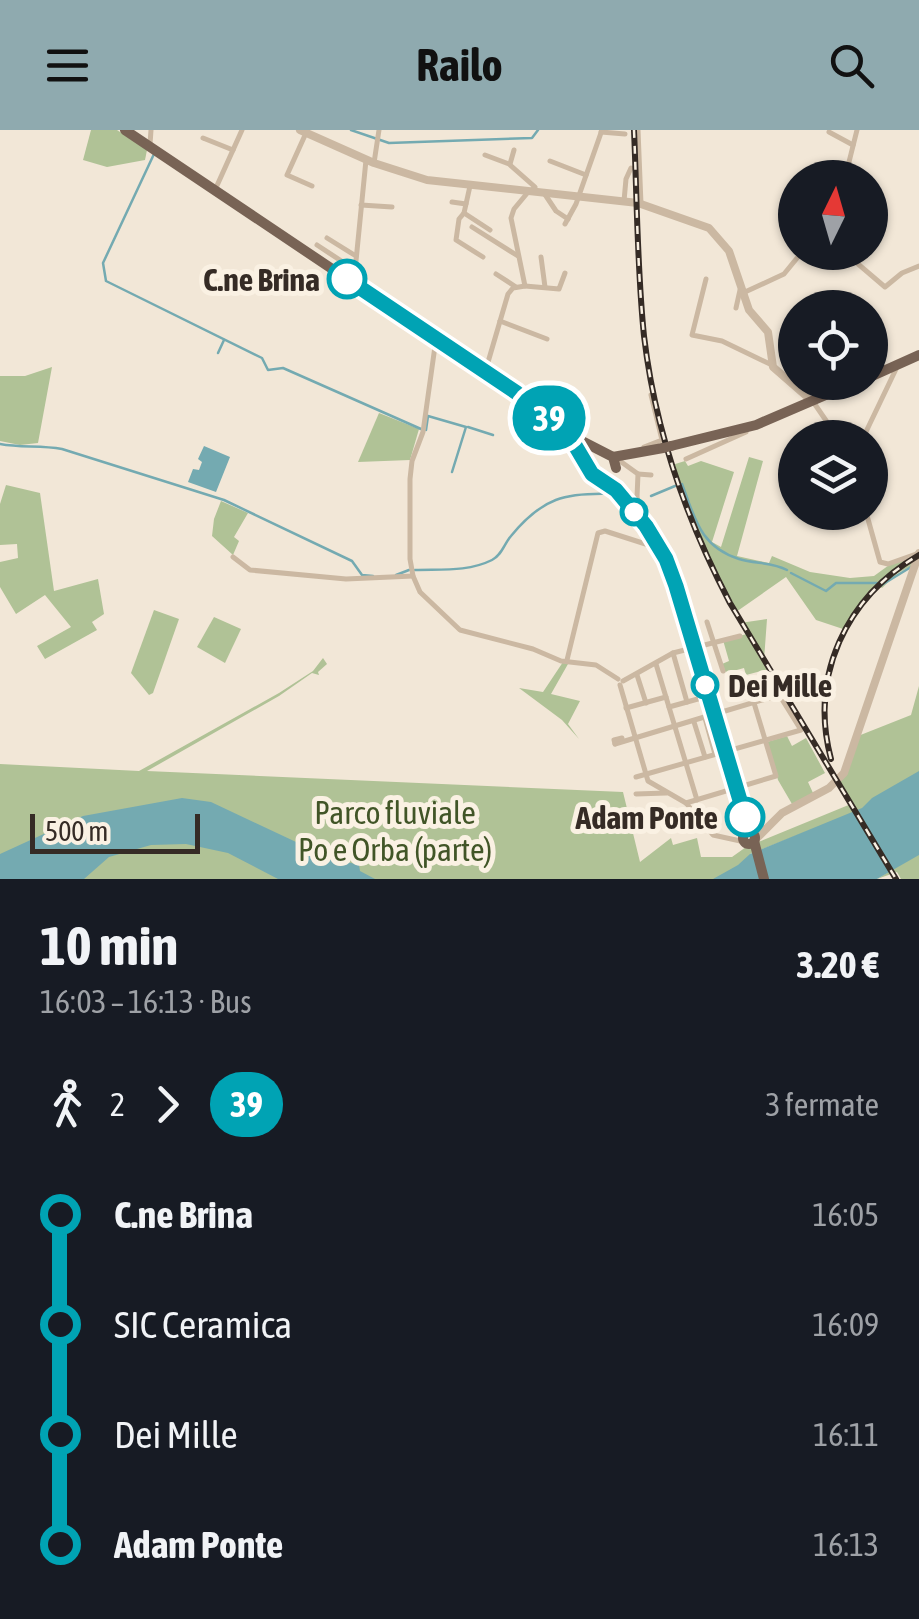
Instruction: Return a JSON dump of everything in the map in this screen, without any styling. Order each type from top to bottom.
[{"type":"main road","points":[[124,130],[475,365],[489,368],[556,424],[617,464]]},
{"type":"main road","points":[[888,368],[919,354]]},
{"type":"main road","points":[[556,424],[592,474],[667,447],[756,424],[812,401]]},
{"type":"main road","points":[[584,460],[584,450],[593,447]]},
{"type":"main road","points":[[617,464],[618,493],[642,520],[676,586],[720,753],[736,788],[762,879]]},
{"type":"street","points":[[150,130],[150,147]]},
{"type":"street","points":[[215,190],[242,130]]},
{"type":"street","points":[[638,130],[640,204]]},
{"type":"street","points":[[850,160],[857,130]]},
{"type":"street","points":[[312,186],[287,175],[303,131],[370,161],[444,183],[624,200],[711,230],[729,251],[749,310],[768,332],[772,365]]},
{"type":"street","points":[[544,193],[567,222],[602,131],[625,134]]},
{"type":"street","points":[[829,132],[854,145]]},
{"type":"street","points":[[354,284],[361,204],[378,136]]},
{"type":"street","points":[[202,138],[233,150]]},
{"type":"street","points":[[510,164],[514,150]]},
{"type":"street","points":[[486,155],[510,164],[535,187],[512,213],[524,286]]},
{"type":"street","points":[[550,161],[586,175]]},
{"type":"street","points":[[624,200],[631,168]]},
{"type":"street","points":[[470,186],[456,240],[483,256]]},
{"type":"street","points":[[452,202],[466,204]]},
{"type":"street","points":[[361,204],[392,208]]},
{"type":"street","points":[[464,213],[490,230]]},
{"type":"street","points":[[472,228],[518,256]]},
{"type":"street","points":[[327,238],[356,256]]},
{"type":"street","points":[[318,245],[355,270]]},
{"type":"street","points":[[540,257],[545,287]]},
{"type":"street","points":[[865,270],[885,287],[919,266]]},
{"type":"street","points":[[736,308],[744,290],[787,270]]},
{"type":"street","points":[[489,368],[508,294],[524,286],[559,289],[566,273]]},
{"type":"street","points":[[496,274],[516,287]]},
{"type":"street","points":[[706,279],[692,336],[722,342],[772,365],[812,401],[825,420]]},
{"type":"street","points":[[500,321],[547,339]]},
{"type":"street","points":[[436,338],[423,432],[410,479],[413,576],[420,592],[460,630],[533,649],[557,660],[600,666],[620,682],[648,781],[686,804],[711,833],[727,840],[750,837],[782,812],[830,788],[844,773],[918,556]]},
{"type":"street","points":[[872,420],[898,364]]},
{"type":"street","points":[[617,464],[662,440],[651,395]]},
{"type":"street","points":[[686,459],[753,429],[756,424]]},
{"type":"street","points":[[617,464],[638,474],[651,475]]},
{"type":"street","points":[[638,474],[642,520]]},
{"type":"street","points":[[871,530],[880,562],[888,564],[918,556]]},
{"type":"street","points":[[567,660],[598,533],[605,531],[656,545]]},
{"type":"street","points":[[234,557],[250,570],[346,579],[413,576]]},
{"type":"street","points":[[707,622],[722,671]]},
{"type":"street","points":[[620,682],[674,653],[740,636]]},
{"type":"street","points":[[674,653],[688,702]]},
{"type":"street","points":[[656,664],[697,800]]},
{"type":"street","points":[[637,675],[646,703]]},
{"type":"street","points":[[636,778],[764,739],[799,730],[768,676],[748,683],[764,739],[776,776],[686,804]]},
{"type":"street","points":[[622,738],[614,740],[615,744],[779,694]]},
{"type":"street","points":[[669,708],[708,696]]},
{"type":"street","points":[[626,708],[666,697]]},
{"type":"street","points":[[694,720],[705,757]]},
{"type":"street","points":[[637,794],[668,791]]},
{"type":"green space","points":[[91,130],[117,130],[147,150],[145,160],[107,167],[83,160]]},
{"type":"green space","points":[[52,367],[38,443],[0,441],[0,376],[25,376]]},
{"type":"green space","points":[[379,413],[419,429],[410,460],[358,462]]},
{"type":"green space","points":[[749,457],[763,461],[737,556],[769,563],[772,556],[810,572],[850,578],[874,576],[896,560],[917,553],[913,565],[882,588],[877,584],[843,629],[816,620],[786,577],[736,612],[707,558],[672,465],[685,461],[688,466],[701,461],[734,472],[712,542],[721,547]]},
{"type":"green space","points":[[6,485],[40,493],[54,591],[98,579],[104,614],[92,622],[97,630],[45,659],[37,646],[71,627],[45,595],[16,614],[0,587],[0,562],[18,558],[17,544],[0,545],[0,504]]},
{"type":"green space","points":[[221,501],[248,513],[234,537],[239,541],[233,555],[212,536]]},
{"type":"green space","points":[[154,610],[179,619],[149,695],[131,673]]},
{"type":"green space","points":[[214,617],[241,629],[225,663],[197,647]]},
{"type":"green space","points":[[767,619],[764,660],[769,669],[746,675],[744,668],[726,673],[722,664],[729,661],[723,640],[747,634],[740,623]]},
{"type":"green space","name":"Parco fluviale Po e Orba (parte)","points":[[323,658],[327,664],[319,675],[312,673],[279,696],[147,771],[623,792],[640,862],[671,838],[673,845],[697,838],[701,857],[732,857],[746,847],[851,804],[839,782],[858,736],[911,715],[919,686],[919,879],[901,879],[897,872],[877,879],[895,868],[843,817],[750,854],[757,879],[0,879],[0,764],[139,771],[279,693],[313,671]]},
{"type":"green space","points":[[563,662],[568,664],[551,694],[580,701],[568,724],[579,739],[562,720],[519,688],[543,692]]},
{"type":"green space","points":[[787,736],[792,746],[806,738],[825,773],[808,782],[813,793],[792,804],[778,780],[767,742]]},
{"type":"water","points":[[204,446],[230,457],[216,492],[188,482],[193,469],[199,470],[202,462],[198,459]]},
{"type":"water","points":[[919,771],[919,855],[877,879],[713,879],[750,854],[862,808]]},
{"type":"water","points":[[182,798],[211,802],[328,857],[359,865],[360,871],[375,879],[278,879],[228,853],[186,844],[151,845],[109,857],[84,879],[0,879],[0,854],[83,816]]},
{"type":"waterway","points":[[351,130],[389,143],[532,138],[538,130]]},
{"type":"waterway","points":[[154,154],[103,263],[106,281],[262,358],[268,370],[283,368],[421,429]]},
{"type":"waterway","points":[[218,353],[224,340]]},
{"type":"waterway","points":[[426,430],[428,416],[466,427],[452,472]]},
{"type":"waterway","points":[[468,427],[493,435]]},
{"type":"waterway","points":[[0,444],[62,449],[224,500],[352,561],[362,575],[373,576]]},
{"type":"waterway","points":[[682,484],[695,520],[715,547],[739,559],[787,570]]},
{"type":"waterway","points":[[651,496],[675,486]]},
{"type":"waterway","points":[[415,570],[483,564],[498,555],[522,523],[544,505],[568,496],[614,494]]},
{"type":"waterway","points":[[880,586],[911,567]]},
{"type":"waterway","points":[[396,575],[409,570]]},
{"type":"waterway","points":[[791,573],[826,591],[836,583],[877,583]]},
{"type":"railway","points":[[634,130],[644,336],[664,440],[686,506],[730,603],[896,879]]},
{"type":"railway","points":[[831,759],[825,698],[839,642],[871,593],[919,555]]},
{"type":"bus line","name":"39","points":[[347,279],[538,408],[576,447],[592,474],[616,490],[658,542],[676,586],[745,817]]},
{"type":"place","name":"C.ne Brina","points":[[347,279]]},
{"type":"place","name":"Dei Mille","points":[[705,685]]},
{"type":"place","name":"Adam Ponte","points":[[745,817]]}]
